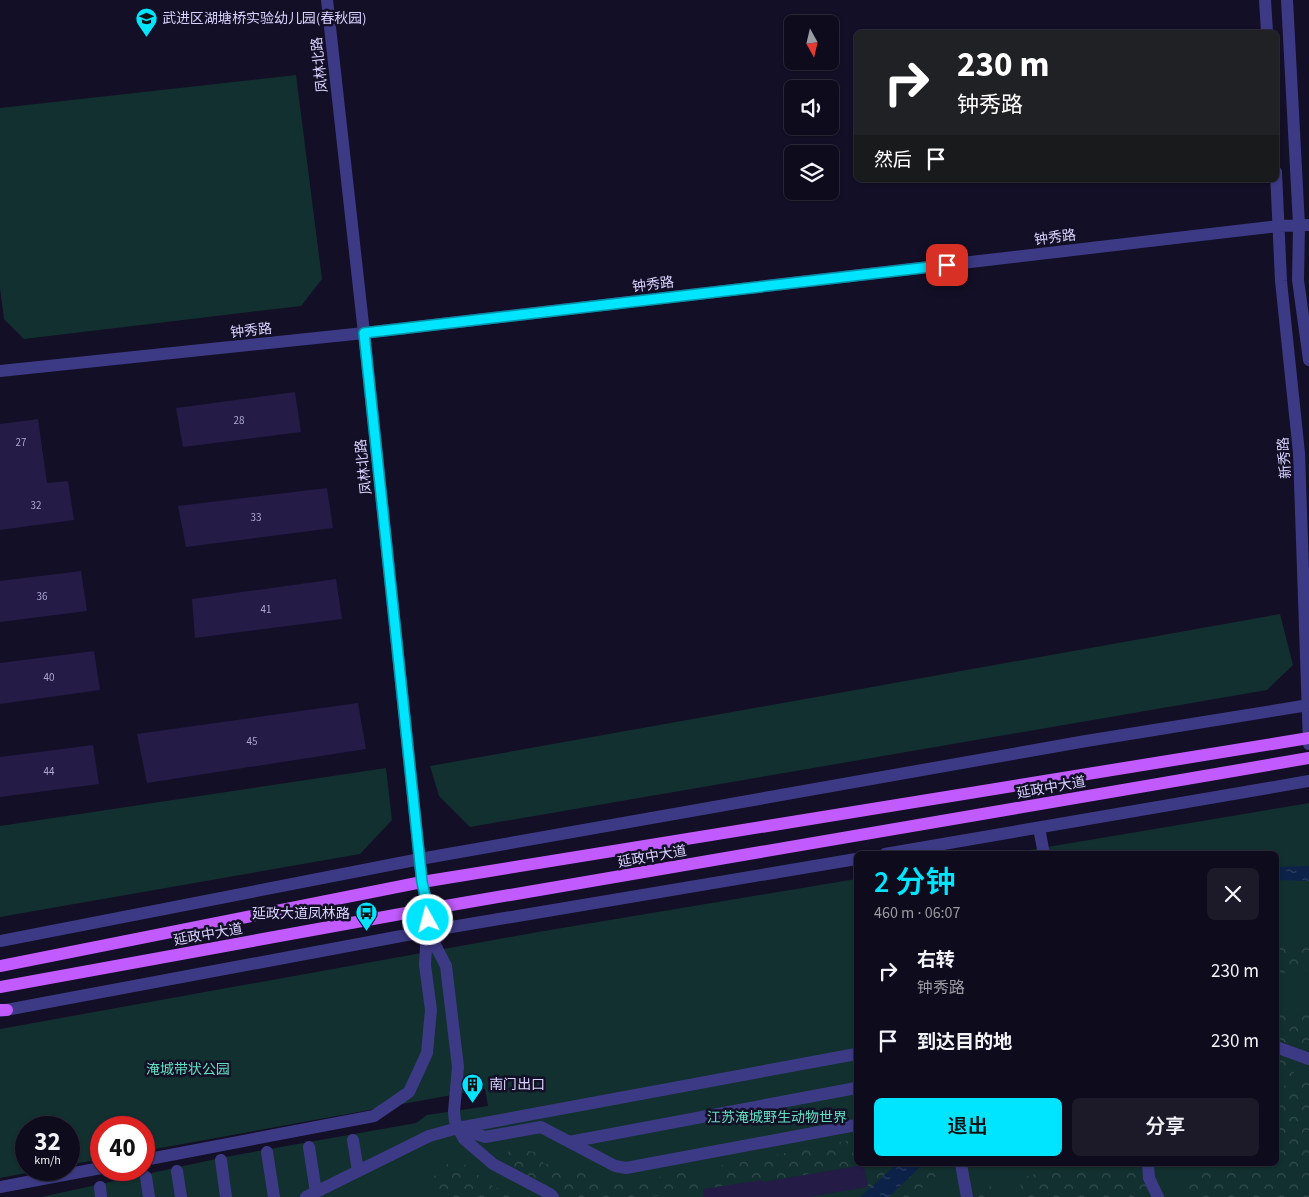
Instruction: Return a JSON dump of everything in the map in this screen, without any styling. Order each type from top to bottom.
[{"type":"main road","name":"延政中大道","points":[[0,966],[422,882],[1308,740]]},
{"type":"main road","name":"延政中大道","points":[[0,987],[428,909],[1309,758]]},
{"type":"street","name":"凤林北路","points":[[155,1158],[374,1116],[409,1092],[427,1053],[431,1010],[424,965],[428,931],[428,909],[422,882],[327,0]]},
{"type":"street","points":[[1265,0],[1267,30]]},
{"type":"street","points":[[1287,0],[1304,225],[1298,280],[1309,360]]},
{"type":"street","name":"新秀路","points":[[1276,182],[1281,282],[1299,453],[1308,740]]},
{"type":"street","name":"钟秀路","points":[[0,370],[364,333],[1278,226],[1304,225]]},
{"type":"street","points":[[0,941],[420,859],[1086,740],[1308,705]]},
{"type":"street","points":[[903,851],[1309,780]]},
{"type":"street","points":[[1039,828],[1043,851]]},
{"type":"street","points":[[2,1010],[428,931],[854,859]]},
{"type":"street","points":[[428,931],[446,966],[458,1067],[454,1121],[464,1139],[493,1164],[553,1197]]},
{"type":"street","points":[[1279,1047],[1309,1059]]},
{"type":"street","points":[[309,1147],[311,1194],[429,1136],[458,1128],[854,1054]]},
{"type":"street","points":[[569,1142],[854,1088]]},
{"type":"street","points":[[458,1128],[485,1137],[541,1127],[615,1166],[626,1168],[854,1125]]},
{"type":"street","points":[[354,1140],[358,1171]]},
{"type":"street","points":[[267,1152],[274,1197]]},
{"type":"street","points":[[221,1160],[226,1197]]},
{"type":"street","points":[[961,1166],[966,1197]]},
{"type":"street","points":[[1148,1166],[1149,1178],[1158,1197]]},
{"type":"street","points":[[0,1188],[90,1170]]},
{"type":"street","points":[[177,1172],[181,1197]]},
{"type":"street","points":[[147,1181],[149,1197]]},
{"type":"green space","points":[[296,75],[322,279],[301,306],[24,339],[4,319],[0,288],[0,108]]},
{"type":"green space","points":[[1280,614],[1293,665],[1267,690],[470,827],[439,796],[430,766]]},
{"type":"green space","points":[[386,768],[392,820],[360,854],[0,917],[0,826]]},
{"type":"green space","points":[[1309,803],[1309,1197],[41,1197],[115,1181],[155,1181],[155,1172],[225,1157],[416,1123],[427,1115],[488,1106],[485,1089],[155,1149],[155,1116],[90,1116],[90,1161],[80,1163],[80,1116],[15,1116],[15,1175],[0,1178],[0,1029],[538,932],[854,879],[854,1166],[1279,1166],[1279,851],[1023,851]]},
{"type":"green space","points":[[1309,940],[1309,970],[1279,974],[1279,945]]},
{"type":"green space","points":[[1309,1006],[1309,1052],[1279,1040],[1279,1013]]},
{"type":"green space","points":[[1279,1054],[1293,1061],[1296,1070],[1291,1076],[1279,1078]]},
{"type":"green space","points":[[1309,1082],[1309,1197],[1191,1197],[1186,1187],[1190,1166],[1279,1166],[1279,1087]]},
{"type":"green space","points":[[854,1139],[854,1166],[858,1166],[714,1188],[710,1173],[714,1167]]},
{"type":"green space","points":[[520,1149],[539,1153],[543,1163],[583,1173],[613,1185],[694,1171],[698,1175],[700,1184],[697,1190],[650,1197],[565,1197],[501,1163],[509,1151]]},
{"type":"green space","points":[[455,1157],[491,1185],[515,1197],[435,1197],[432,1178]]},
{"type":"green space","points":[[864,1166],[895,1166],[870,1188],[868,1187]]},
{"type":"green space","points":[[921,1166],[948,1166],[911,1197],[889,1197]]},
{"type":"green space","points":[[1033,1166],[1140,1166],[1150,1197],[1023,1197],[1019,1179],[1035,1174]]},
{"type":"green space","points":[[982,1181],[993,1188],[986,1193],[987,1197],[976,1197],[973,1183]]},
{"type":"water","points":[[1309,866],[1309,881],[1279,880],[1279,867]]},
{"type":"water","points":[[895,1166],[921,1166],[889,1197],[860,1197]]},
{"type":"building","points":[[295,392],[301,432],[183,447],[176,408]]},
{"type":"building","points":[[38,419],[47,483],[68,481],[74,520],[0,530],[0,424]]},
{"type":"building","points":[[327,488],[333,528],[186,547],[178,506]]},
{"type":"building","points":[[81,571],[87,611],[0,622],[0,581]]},
{"type":"building","points":[[336,579],[342,619],[195,638],[192,599]]},
{"type":"building","points":[[94,651],[100,690],[0,704],[0,663]]},
{"type":"building","points":[[358,703],[366,749],[147,783],[137,734]]},
{"type":"building","points":[[93,745],[99,784],[0,797],[0,757]]},
{"type":"building","points":[[864,1166],[868,1187],[808,1197],[704,1197],[703,1189],[762,1180],[763,1182]]},
{"type":"place","name":"武进区湖塘桥实验幼儿园(春秋园)","points":[[146,37]]},
{"type":"place","name":"延政大道凤林路","points":[[366,932]]},
{"type":"place","name":"南门出口","points":[[473,1103]]},
{"type":"route","points":[[428,920],[428,909],[422,882],[364,333],[947,265]]},
{"type":"park label","name":"淹城带状公园","points":[[188,1069]]},
{"type":"park label","name":"江苏淹城野生动物世界","points":[[777,1117]]}]
